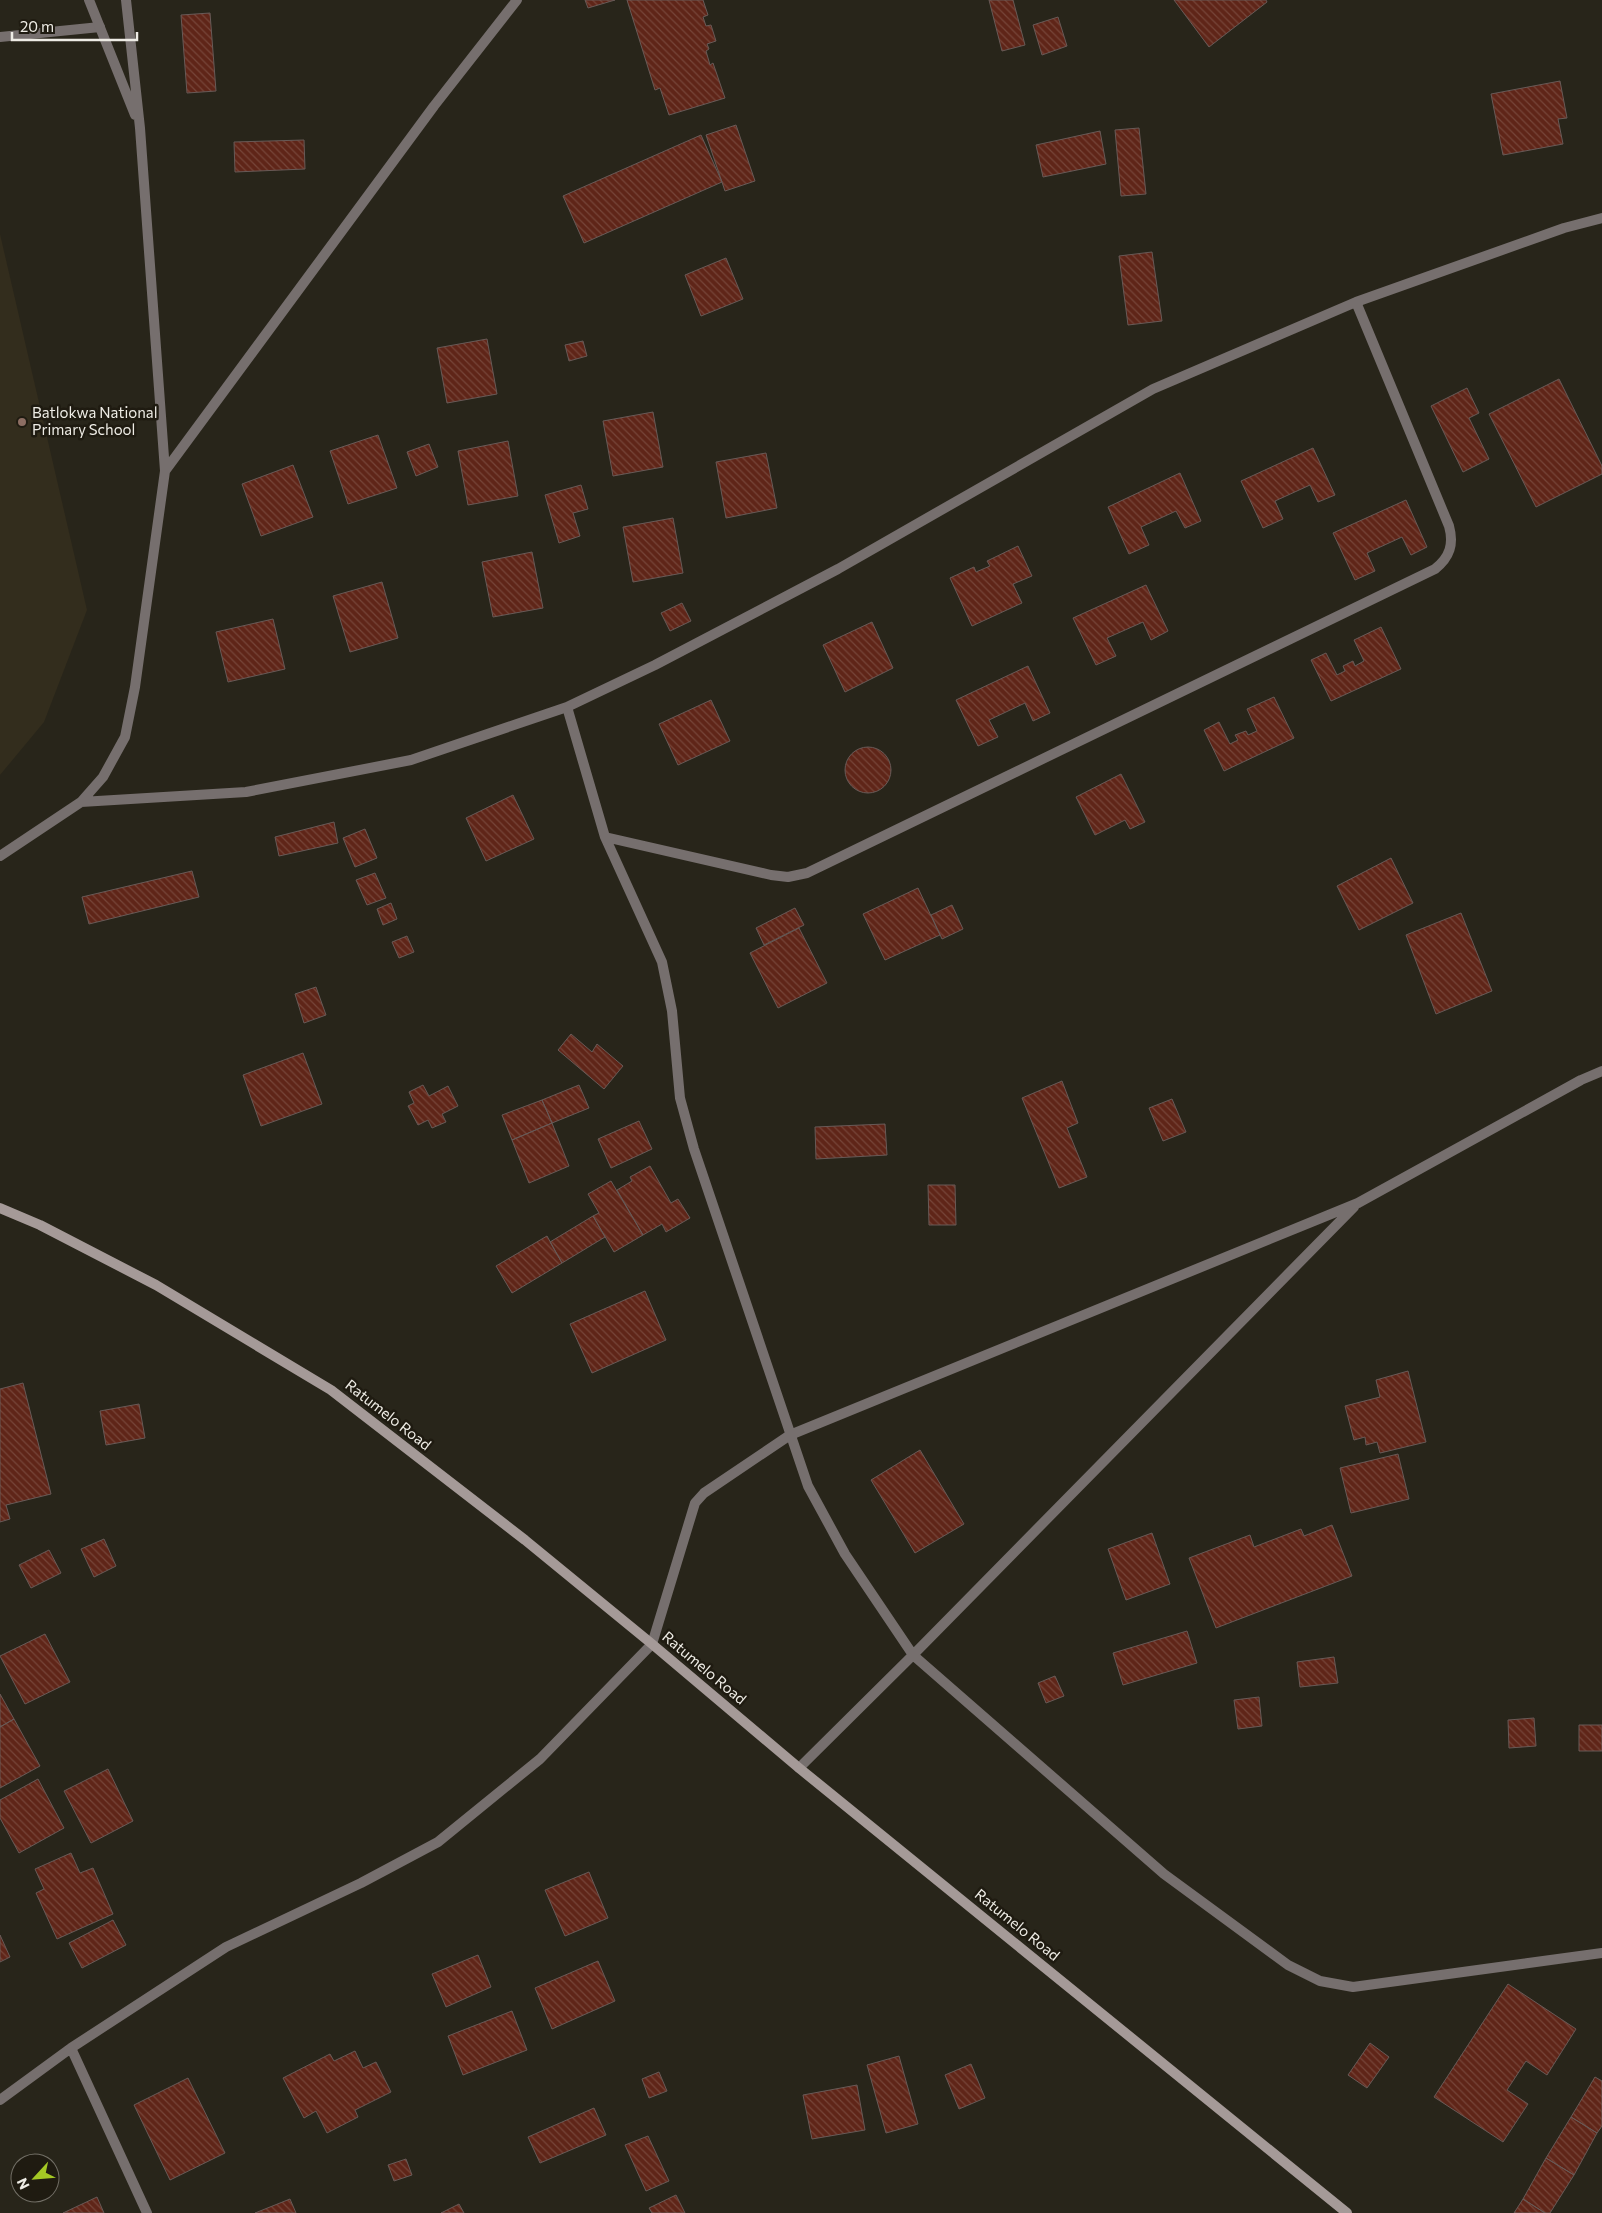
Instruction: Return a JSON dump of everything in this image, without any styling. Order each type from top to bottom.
[{"type":"street","points":[[89,0],[140,128]]},
{"type":"street","points":[[0,856],[82,802],[103,777],[125,737],[135,687],[165,472],[140,128],[126,0]]},
{"type":"street","points":[[165,472],[434,106],[517,0]]},
{"type":"street","points":[[0,37],[100,27]]},
{"type":"street","points":[[82,802],[256,790],[411,760],[567,708],[838,569],[1153,389],[1356,302],[1564,228],[1602,218]]},
{"type":"street","points":[[605,837],[771,875],[788,877],[807,872],[1434,569],[1443,562],[1449,552],[1452,540],[1449,526],[1356,302]]},
{"type":"street","points":[[567,708],[605,837],[662,962],[672,1011],[680,1098],[694,1149],[808,1486],[845,1554],[913,1655],[1164,1874],[1288,1966],[1320,1981],[1353,1987],[1602,1953]]},
{"type":"street","points":[[0,2100],[71,2048],[226,1947],[361,1883],[438,1842],[540,1759],[652,1644],[695,1503],[704,1493],[790,1435],[1358,1203],[1581,1080],[1602,1071]]},
{"type":"street","points":[[799,1768],[913,1655],[1358,1203]]},
{"type":"street","name":"Ratumelo Road","points":[[0,1208],[40,1225],[156,1285],[332,1390],[525,1540],[799,1768],[1347,2213]]},
{"type":"street","points":[[71,2048],[147,2213]]},
{"type":"shaded area","name":"Batlokwa National Primary School","points":[[0,234],[87,610],[44,722],[0,775]]},
{"type":"building","points":[[585,0],[615,0],[588,8]]},
{"type":"building","points":[[627,0],[703,0],[708,15],[703,17],[706,26],[711,25],[716,41],[707,44],[709,49],[706,51],[710,65],[713,63],[725,98],[669,115],[660,88],[655,90]]},
{"type":"building","points":[[989,0],[1013,0],[1025,45],[1002,51]]},
{"type":"building","points":[[1174,0],[1266,0],[1267,2],[1209,47]]},
{"type":"building","points":[[210,13],[216,91],[187,93],[181,15]]},
{"type":"building","points":[[1058,17],[1067,46],[1042,55],[1033,25]]},
{"type":"building","points":[[1560,81],[1567,118],[1558,119],[1563,144],[1503,155],[1491,94]]},
{"type":"building","points":[[736,125],[755,181],[725,191],[706,135]]},
{"type":"building","points":[[1139,128],[1146,194],[1121,196],[1115,130]]},
{"type":"building","points":[[1100,131],[1106,164],[1043,177],[1036,145]]},
{"type":"building","points":[[701,135],[722,182],[584,243],[563,196]]},
{"type":"building","points":[[304,140],[305,169],[235,172],[234,142]]},
{"type":"building","points":[[1152,252],[1162,321],[1128,325],[1119,256]]},
{"type":"building","points":[[726,258],[743,299],[701,316],[685,275]]},
{"type":"building","points":[[487,339],[497,394],[447,403],[437,348]]},
{"type":"building","points":[[583,341],[587,356],[569,361],[565,345]]},
{"type":"building","points":[[1559,379],[1602,466],[1602,474],[1536,507],[1489,414]]},
{"type":"building","points":[[1467,388],[1479,413],[1469,418],[1489,459],[1463,472],[1431,406]]},
{"type":"building","points":[[653,412],[663,467],[613,476],[603,421]]},
{"type":"building","points":[[378,435],[397,488],[348,504],[330,451]]},
{"type":"building","points":[[508,441],[518,496],[468,505],[458,451]]},
{"type":"building","points":[[429,444],[438,467],[416,476],[407,452]]},
{"type":"building","points":[[1313,448],[1335,495],[1318,502],[1310,485],[1275,501],[1283,519],[1263,528],[1241,481]]},
{"type":"building","points":[[766,453],[777,508],[726,518],[716,462]]},
{"type":"building","points":[[293,465],[313,517],[261,536],[242,484]]},
{"type":"building","points":[[1180,473],[1201,521],[1185,528],[1176,511],[1141,527],[1149,545],[1129,554],[1108,507]]},
{"type":"building","points":[[581,485],[588,509],[573,513],[580,536],[559,543],[545,495]]},
{"type":"building","points":[[1406,500],[1427,547],[1411,555],[1402,537],[1367,553],[1375,571],[1355,580],[1333,533]]},
{"type":"building","points":[[673,518],[683,573],[633,582],[623,527]]},
{"type":"building","points":[[1018,546],[1032,576],[1013,584],[1022,603],[972,626],[950,578],[974,567],[976,572],[990,566],[987,561]]},
{"type":"building","points":[[532,552],[543,608],[493,617],[482,562]]},
{"type":"building","points":[[382,582],[398,638],[350,652],[333,596]]},
{"type":"building","points":[[1146,585],[1168,631],[1151,640],[1143,622],[1107,638],[1116,656],[1096,665],[1073,618]]},
{"type":"building","points":[[682,603],[691,621],[670,631],[661,613]]},
{"type":"building","points":[[273,619],[285,669],[228,682],[216,632]]},
{"type":"building","points":[[872,622],[893,668],[845,692],[823,645]]},
{"type":"building","points":[[1381,627],[1401,669],[1331,701],[1311,660],[1326,653],[1337,675],[1345,671],[1343,666],[1353,661],[1355,666],[1364,661],[1354,640]]},
{"type":"building","points":[[1028,666],[1050,713],[1033,721],[1025,703],[989,720],[998,737],[978,746],[956,700]]},
{"type":"building","points":[[1274,697],[1294,738],[1224,771],[1204,730],[1219,722],[1230,744],[1238,740],[1235,735],[1246,731],[1248,735],[1257,731],[1247,709]]},
{"type":"building","points":[[711,700],[730,741],[678,765],[659,724]]},
{"type":"building","points":[[868,747],[881,751],[887,757],[891,770],[887,783],[881,789],[868,793],[855,789],[849,783],[845,770],[849,757],[855,751]]},
{"type":"building","points":[[1121,774],[1145,822],[1130,829],[1125,820],[1095,835],[1076,797]]},
{"type":"building","points":[[513,795],[534,839],[486,861],[466,818]]},
{"type":"building","points":[[334,822],[338,843],[279,856],[275,837]]},
{"type":"building","points":[[365,829],[377,858],[355,867],[343,838]]},
{"type":"building","points":[[1391,858],[1413,903],[1359,930],[1337,886]]},
{"type":"building","points":[[192,871],[199,897],[89,924],[82,897]]},
{"type":"building","points":[[375,873],[386,898],[367,905],[356,880]]},
{"type":"building","points":[[918,888],[940,935],[885,960],[863,914]]},
{"type":"building","points":[[391,903],[397,919],[383,925],[377,909]]},
{"type":"building","points":[[952,905],[963,929],[942,939],[931,915]]},
{"type":"building","points":[[795,908],[804,925],[764,945],[756,928]]},
{"type":"building","points":[[1461,913],[1492,991],[1436,1014],[1406,935]]},
{"type":"building","points":[[799,928],[827,983],[778,1008],[750,953]]},
{"type":"building","points":[[407,936],[414,952],[399,958],[392,942]]},
{"type":"building","points":[[316,987],[326,1015],[304,1023],[295,994]]},
{"type":"building","points":[[571,1034],[592,1052],[597,1044],[623,1066],[604,1089],[558,1050]]},
{"type":"building","points":[[303,1053],[322,1104],[261,1126],[243,1075]]},
{"type":"building","points":[[1062,1081],[1078,1123],[1067,1128],[1087,1177],[1059,1188],[1022,1098]]},
{"type":"building","points":[[423,1085],[429,1096],[448,1086],[458,1106],[442,1114],[446,1122],[432,1128],[428,1120],[418,1125],[408,1106],[414,1103],[409,1092]]},
{"type":"building","points":[[579,1085],[589,1108],[552,1123],[542,1100]]},
{"type":"building","points":[[1172,1099],[1186,1132],[1163,1141],[1149,1108]]},
{"type":"building","points":[[542,1100],[552,1123],[512,1140],[502,1115]]},
{"type":"building","points":[[639,1121],[652,1149],[611,1168],[598,1139]]},
{"type":"building","points":[[552,1123],[569,1166],[529,1183],[512,1140]]},
{"type":"building","points":[[885,1124],[887,1155],[816,1159],[815,1127]]},
{"type":"building","points":[[650,1166],[671,1203],[678,1199],[690,1218],[666,1232],[662,1224],[643,1235],[617,1190],[632,1181],[630,1177]]},
{"type":"building","points":[[611,1181],[643,1235],[614,1252],[593,1216],[599,1213],[588,1194]]},
{"type":"building","points":[[928,1185],[955,1185],[956,1225],[929,1225]]},
{"type":"building","points":[[593,1216],[605,1237],[562,1263],[550,1242]]},
{"type":"building","points":[[547,1236],[562,1263],[512,1293],[496,1266]]},
{"type":"building","points":[[645,1291],[666,1340],[592,1373],[570,1324]]},
{"type":"building","points":[[1408,1371],[1426,1442],[1380,1453],[1377,1442],[1366,1445],[1365,1437],[1354,1440],[1345,1406],[1380,1397],[1376,1380]]},
{"type":"building","points":[[23,1383],[51,1494],[6,1505],[10,1519],[0,1522],[0,1389]]},
{"type":"building","points":[[139,1404],[145,1438],[106,1445],[100,1411]]},
{"type":"building","points":[[920,1450],[964,1524],[915,1553],[871,1480]]},
{"type":"building","points":[[1398,1454],[1409,1499],[1351,1513],[1340,1468]]},
{"type":"building","points":[[1332,1525],[1352,1576],[1216,1628],[1189,1558],[1250,1535],[1254,1547],[1301,1529],[1304,1536]]},
{"type":"building","points":[[1152,1533],[1170,1584],[1126,1600],[1108,1549]]},
{"type":"building","points":[[104,1539],[116,1566],[94,1577],[81,1549]]},
{"type":"building","points":[[49,1550],[61,1573],[31,1588],[19,1565]]},
{"type":"building","points":[[1187,1631],[1197,1663],[1123,1685],[1113,1653]]},
{"type":"building","points":[[45,1634],[70,1682],[25,1704],[0,1656]]},
{"type":"building","points":[[1334,1657],[1338,1683],[1300,1687],[1297,1662]]},
{"type":"building","points":[[1055,1676],[1064,1696],[1046,1703],[1038,1683]]},
{"type":"building","points":[[0,1694],[14,1719],[0,1727]]},
{"type":"building","points":[[1259,1697],[1262,1726],[1238,1729],[1234,1700]]},
{"type":"building","points":[[1534,1718],[1536,1746],[1509,1748],[1508,1720]]},
{"type":"building","points":[[14,1719],[40,1766],[0,1788],[0,1727]]},
{"type":"building","points":[[1579,1725],[1602,1725],[1602,1751],[1579,1751]]},
{"type":"building","points":[[108,1769],[133,1821],[91,1843],[64,1791]]},
{"type":"building","points":[[38,1779],[64,1828],[19,1853],[0,1818],[0,1800]]},
{"type":"building","points":[[71,1853],[80,1873],[93,1868],[113,1914],[57,1939],[36,1893],[44,1889],[35,1869]]},
{"type":"building","points":[[589,1872],[608,1918],[565,1936],[545,1890]]},
{"type":"building","points":[[113,1920],[126,1945],[82,1968],[69,1943]]},
{"type":"building","points":[[0,1935],[10,1957],[0,1962]]},
{"type":"building","points":[[478,1955],[491,1987],[446,2007],[432,1974]]},
{"type":"building","points":[[598,1961],[615,2001],[552,2029],[535,1988]]},
{"type":"building","points":[[1508,1984],[1576,2029],[1547,2075],[1526,2061],[1507,2090],[1528,2104],[1503,2142],[1434,2097]]},
{"type":"building","points":[[512,2011],[527,2050],[463,2075],[448,2036]]},
{"type":"building","points":[[1370,2043],[1389,2057],[1367,2088],[1348,2075]]},
{"type":"building","points":[[355,2051],[363,2068],[376,2062],[391,2092],[355,2110],[358,2117],[327,2133],[316,2111],[304,2118],[283,2078],[330,2054],[334,2061]]},
{"type":"building","points":[[899,2056],[918,2124],[886,2133],[867,2065]]},
{"type":"building","points":[[971,2064],[985,2098],[959,2109],[945,2075]]},
{"type":"building","points":[[659,2072],[667,2091],[649,2098],[642,2079]]},
{"type":"building","points":[[1595,2077],[1602,2081],[1602,2126],[1597,2133],[1571,2117]]},
{"type":"building","points":[[188,2078],[225,2153],[170,2180],[134,2105]]},
{"type":"building","points":[[857,2085],[865,2130],[812,2139],[803,2095]]},
{"type":"building","points":[[594,2108],[606,2135],[540,2163],[528,2137]]},
{"type":"building","points":[[1571,2117],[1597,2133],[1574,2175],[1546,2158]]},
{"type":"building","points":[[648,2136],[669,2181],[646,2191],[625,2145]]},
{"type":"building","points":[[1546,2158],[1574,2175],[1550,2213],[1545,2213],[1523,2199]]},
{"type":"building","points":[[406,2159],[412,2175],[394,2181],[388,2165]]},
{"type":"building","points":[[676,2195],[685,2213],[652,2213],[649,2208]]},
{"type":"building","points":[[97,2197],[104,2213],[63,2213]]},
{"type":"building","points":[[290,2199],[296,2213],[255,2213]]},
{"type":"building","points":[[1523,2199],[1545,2213],[1514,2213]]},
{"type":"building","points":[[459,2204],[464,2213],[441,2213]]},
{"type":"place","name":"Batlokwa National Primary School","points":[[22,422]]}]
